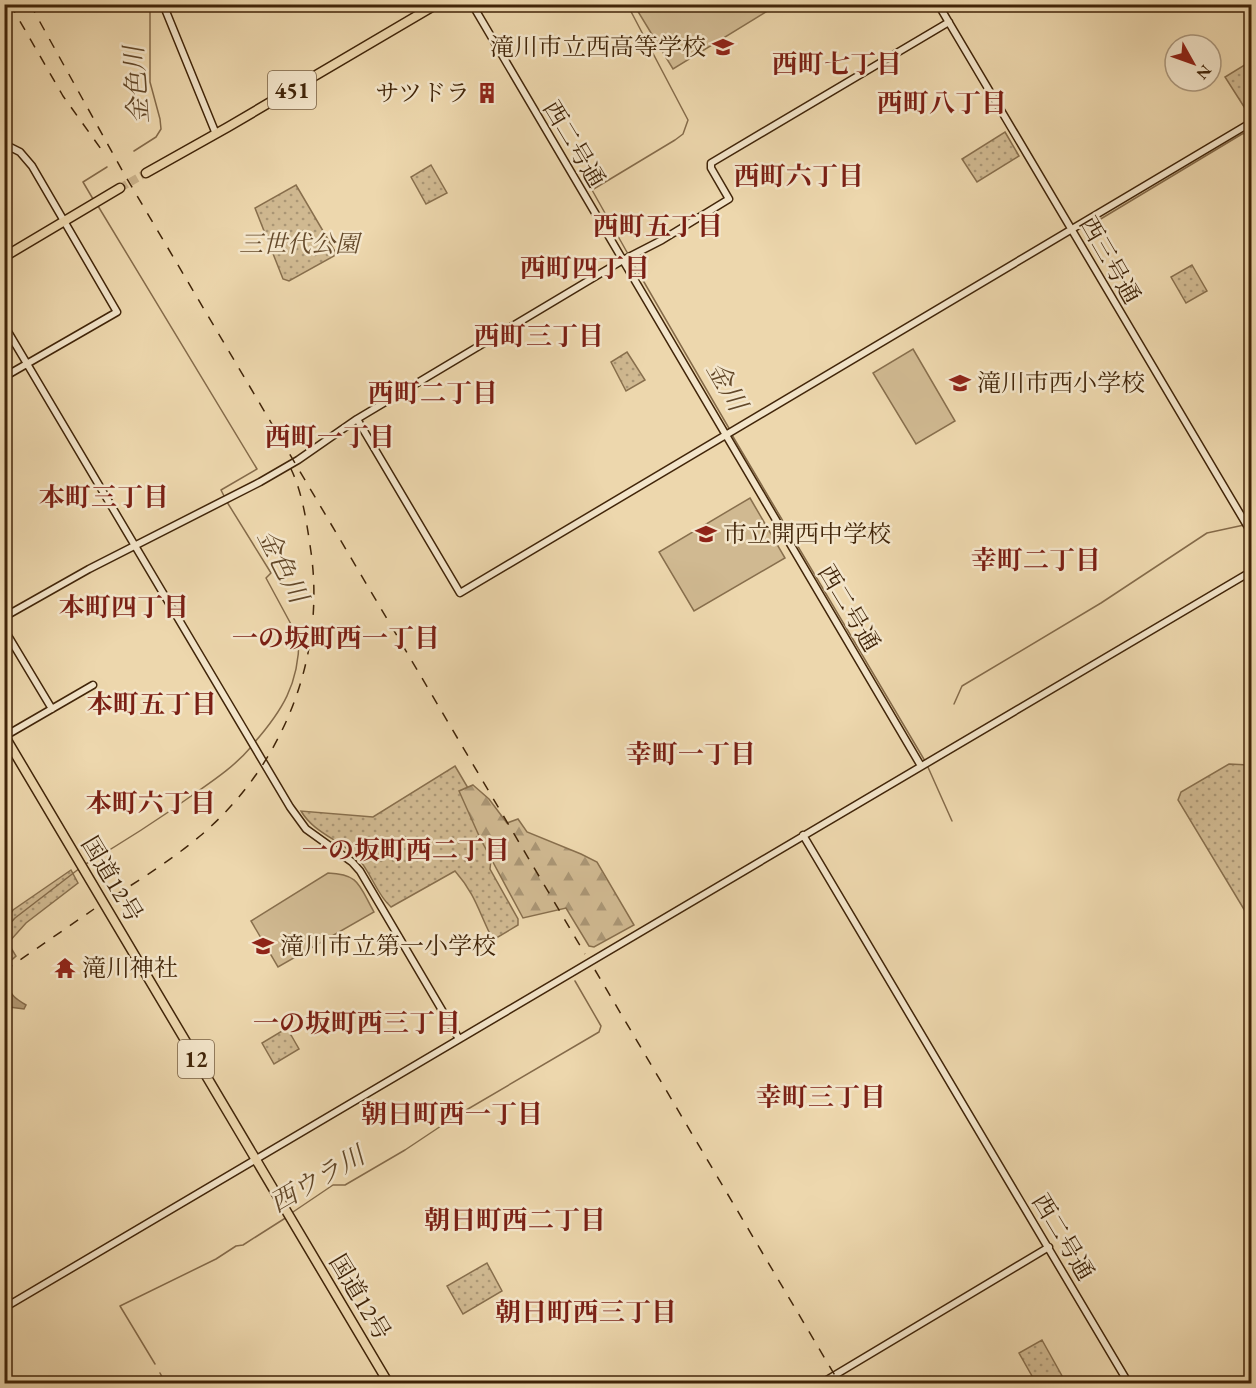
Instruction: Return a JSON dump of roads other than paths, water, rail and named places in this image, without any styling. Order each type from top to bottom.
[{"type":"highway","name":"451","points":[[146,173],[437,4]]},
{"type":"highway","points":[[4,257],[120,188]]},
{"type":"highway","name":"国道12号","points":[[5,736],[389,1383]]},
{"type":"street","points":[[163,4],[216,134]]},
{"type":"street","name":"西二号通","points":[[472,4],[921,765]]},
{"type":"street","name":"西三号通","points":[[938,4],[1251,534]]},
{"type":"street","points":[[4,617],[134,546],[261,482],[313,451],[357,419],[729,199],[711,168],[711,163],[949,22]]},
{"type":"street","points":[[357,419],[460,593],[1251,122]]},
{"type":"street","points":[[4,144],[15,148],[28,160],[117,312],[4,377]]},
{"type":"street","points":[[4,325],[290,807],[306,829],[352,862],[360,871],[459,1039]]},
{"type":"street","points":[[4,1308],[1251,571]]},
{"type":"street","points":[[4,629],[52,709]]},
{"type":"street","points":[[5,736],[93,685]]},
{"type":"street","name":"西二号通","points":[[803,835],[1129,1383]]},
{"type":"street","points":[[820,1383],[1049,1247]]},
{"type":"waterway","name":"金色川","points":[[134,151],[156,137],[161,129],[150,82],[150,4]]},
{"type":"waterway","name":"金川","points":[[627,4],[688,120],[683,134],[675,140],[592,190],[628,254]]},
{"type":"waterway","points":[[1084,229],[1242,134],[1252,131]]},
{"type":"waterway","name":"金色川","points":[[93,199],[83,182],[107,167]]},
{"type":"waterway","name":"金色川","points":[[98,206],[257,469],[221,490],[225,498]]},
{"type":"waterway","name":"金川","points":[[630,258],[730,430]]},
{"type":"waterway","name":"金川","points":[[732,435],[925,761]]},
{"type":"waterway","name":"金色川","points":[[227,502],[271,573],[266,578],[299,639],[296,670],[287,696],[273,720],[254,743]]},
{"type":"waterway","points":[[954,704],[962,686],[1101,603],[1207,533],[1244,525]]},
{"type":"waterway","name":"金色川","points":[[84,865],[167,813],[231,767],[251,747]]},
{"type":"waterway","name":"金川","points":[[927,765],[952,821]]},
{"type":"waterway","name":"金色川","points":[[4,930],[15,918],[80,868]]},
{"type":"waterway","name":"西ウラ川","points":[[293,1212],[333,1185],[345,1185],[405,1150],[456,1116],[599,1032],[601,1026],[575,981]]},
{"type":"waterway","name":"西ウラ川","points":[[155,1364],[120,1306],[216,1259],[236,1246],[243,1245],[287,1217]]},
{"type":"waterway","name":"西ウラ川","points":[[160,1373],[166,1384]]},
{"type":"tunnel","points":[[120,188],[146,173]]},
{"type":"railway","points":[[10,4],[63,96],[101,149]]},
{"type":"railway","points":[[30,4],[123,172],[585,954]]},
{"type":"railway","points":[[114,896],[180,852],[229,808],[254,777],[275,744],[292,708],[304,670],[312,631],[314,592],[306,520],[302,499],[291,469]]},
{"type":"railway","points":[[4,971],[94,909]]},
{"type":"railway","points":[[595,970],[840,1384]]},
{"type":"place","name":"滝川市立西高等学校","points":[[723,47]]},
{"type":"place","name":"サツドラ","points":[[487,93]]},
{"type":"place","name":"滝川市西小学校","points":[[960,383]]},
{"type":"place","name":"市立開西中学校","points":[[706,534]]},
{"type":"place","name":"滝川市立第一小学校","points":[[263,946]]},
{"type":"place","name":"滝川神社","points":[[65,968]]},
{"type":"district","name":"西町七丁目","points":[[837,64]]},
{"type":"district","name":"西町八丁目","points":[[942,103]]},
{"type":"district","name":"西町六丁目","points":[[799,176]]},
{"type":"district","name":"西町五丁目","points":[[658,226]]},
{"type":"district","name":"西町四丁目","points":[[585,268]]},
{"type":"district","name":"西町三丁目","points":[[539,336]]},
{"type":"district","name":"西町二丁目","points":[[433,393]]},
{"type":"district","name":"西町一丁目","points":[[330,437]]},
{"type":"district","name":"本町三丁目","points":[[104,497]]},
{"type":"district","name":"幸町二丁目","points":[[1036,560]]},
{"type":"district","name":"本町四丁目","points":[[124,607]]},
{"type":"district","name":"一の坂町西一丁目","points":[[336,638]]},
{"type":"district","name":"本町五丁目","points":[[152,704]]},
{"type":"district","name":"幸町一丁目","points":[[691,754]]},
{"type":"district","name":"本町六丁目","points":[[151,803]]},
{"type":"district","name":"一の坂町西二丁目","points":[[406,850]]},
{"type":"district","name":"一の坂町西三丁目","points":[[357,1023]]},
{"type":"district","name":"幸町三丁目","points":[[821,1097]]},
{"type":"district","name":"朝日町西一丁目","points":[[452,1114]]},
{"type":"district","name":"朝日町西二丁目","points":[[515,1220]]},
{"type":"district","name":"朝日町西三丁目","points":[[586,1312]]},
{"type":"park label","name":"三世代公園","points":[[299,244]]}]
